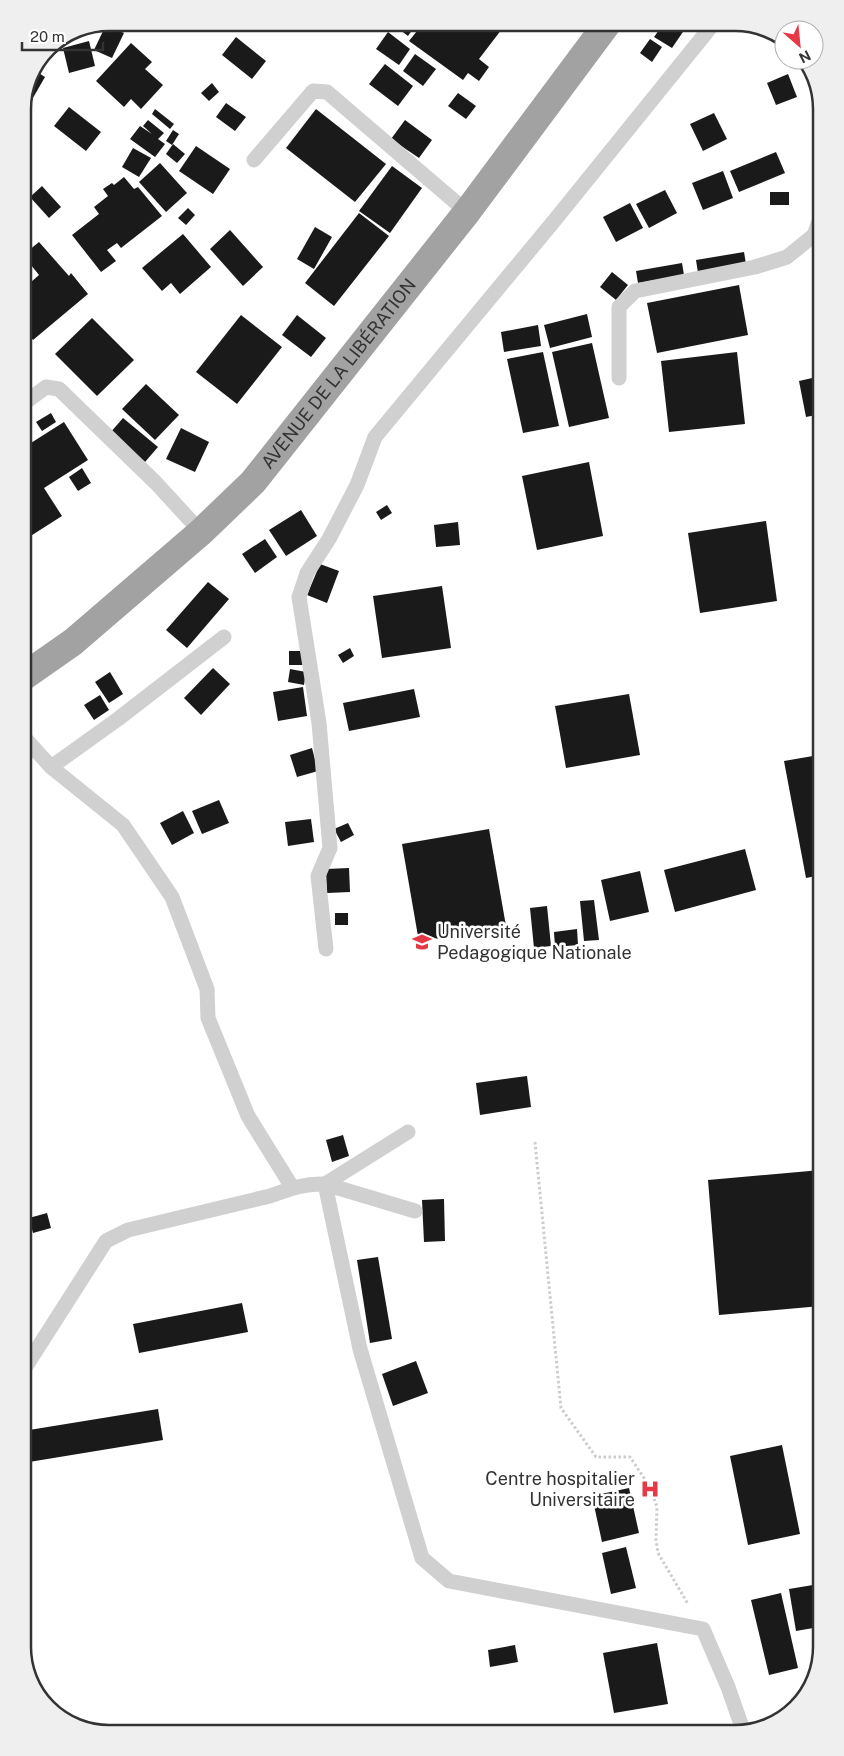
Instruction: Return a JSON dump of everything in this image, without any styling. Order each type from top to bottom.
[{"type":"highway","name":"AVENUE DE LA LIBÉRATION","points":[[31,671],[72,642],[201,532],[253,482],[467,212],[595,31]]},
{"type":"lane","points":[[326,950],[318,876],[330,848],[330,831],[319,723],[299,597],[307,573],[329,539],[357,485],[376,437],[708,31]]},
{"type":"lane","points":[[254,160],[313,91],[327,92],[467,212]]},
{"type":"lane","points":[[619,378],[619,307],[635,291],[755,267],[787,257],[813,235]]},
{"type":"lane","points":[[31,398],[46,387],[59,389],[156,483],[201,532]]},
{"type":"lane","points":[[51,767],[118,719],[224,636]]},
{"type":"lane","points":[[31,745],[51,767],[123,825],[172,897],[207,989],[208,1018],[248,1116],[292,1187]]},
{"type":"lane","points":[[325,1184],[408,1132]]},
{"type":"lane","points":[[31,1357],[106,1241],[128,1230],[270,1196],[292,1187],[313,1183],[325,1184],[415,1211]]},
{"type":"lane","points":[[325,1184],[360,1349],[422,1558],[449,1581],[703,1629],[728,1687],[741,1724]]},
{"type":"path","points":[[535,1142],[561,1408],[596,1457],[630,1457],[650,1487],[657,1507],[656,1540],[658,1554],[703,1629]]},
{"type":"building","points":[[120,31],[124,33],[112,58],[94,50],[103,32]]},
{"type":"building","points":[[402,31],[412,31],[408,36]]},
{"type":"building","points":[[417,31],[500,31],[479,59],[489,67],[479,81],[468,73],[463,80],[409,41]]},
{"type":"building","points":[[658,31],[684,31],[672,48],[654,37]]},
{"type":"building","points":[[388,32],[410,49],[399,65],[376,49]]},
{"type":"building","points":[[236,37],[266,61],[252,79],[222,55]]},
{"type":"building","points":[[650,39],[662,47],[652,62],[640,53]]},
{"type":"building","points":[[89,41],[95,66],[69,73],[63,48]]},
{"type":"building","points":[[131,43],[152,62],[145,69],[163,85],[141,109],[131,99],[124,107],[96,81]]},
{"type":"building","points":[[415,54],[436,69],[423,86],[403,71]]},
{"type":"building","points":[[385,64],[413,86],[398,106],[369,84]]},
{"type":"building","points":[[788,74],[797,97],[776,105],[767,83]]},
{"type":"building","points":[[39,75],[45,77],[32,100]]},
{"type":"building","points":[[212,83],[219,92],[209,101],[201,93]]},
{"type":"building","points":[[458,93],[476,106],[466,119],[448,106]]},
{"type":"building","points":[[226,103],[246,117],[235,131],[216,117]]},
{"type":"building","points":[[69,107],[101,132],[86,151],[54,126]]},
{"type":"building","points":[[155,109],[174,124],[170,129],[152,114]]},
{"type":"building","points":[[316,109],[386,164],[355,202],[286,148]]},
{"type":"building","points":[[714,113],[727,139],[703,151],[690,124]]},
{"type":"building","points":[[148,120],[164,133],[158,139],[165,144],[155,157],[130,139],[140,126],[152,134],[143,126]]},
{"type":"building","points":[[405,120],[432,140],[419,158],[391,139]]},
{"type":"building","points":[[173,130],[179,134],[172,145],[166,141]]},
{"type":"building","points":[[173,144],[185,154],[177,163],[166,154]]},
{"type":"building","points":[[196,146],[230,169],[213,194],[179,171]]},
{"type":"building","points":[[133,148],[151,158],[139,177],[122,167]]},
{"type":"building","points":[[776,152],[785,173],[739,192],[730,171]]},
{"type":"building","points":[[160,163],[187,193],[166,212],[139,182]]},
{"type":"building","points":[[392,166],[422,188],[390,233],[359,211]]},
{"type":"building","points":[[723,171],[733,198],[703,210],[692,183]]},
{"type":"building","points":[[124,177],[134,189],[138,187],[162,216],[121,248],[117,243],[107,250],[116,261],[101,272],[72,235],[99,214],[94,207],[108,196],[103,189],[112,183],[114,185]]},
{"type":"building","points":[[42,186],[61,207],[49,218],[31,196]]},
{"type":"building","points":[[665,190],[677,213],[649,228],[636,204]]},
{"type":"building","points":[[770,192],[789,192],[789,205],[770,205]]},
{"type":"building","points":[[630,203],[643,228],[616,242],[603,217]]},
{"type":"building","points":[[188,208],[195,215],[186,225],[178,218]]},
{"type":"building","points":[[359,213],[389,236],[334,306],[305,283]]},
{"type":"building","points":[[315,227],[332,237],[314,269],[297,259]]},
{"type":"building","points":[[230,230],[263,267],[243,286],[210,249]]},
{"type":"building","points":[[183,234],[211,267],[180,294],[171,283],[162,291],[142,268]]},
{"type":"building","points":[[39,242],[69,276],[71,273],[88,294],[33,340],[31,337],[31,282],[39,275],[31,265],[31,248]]},
{"type":"building","points":[[744,252],[746,264],[698,273],[696,260]]},
{"type":"building","points":[[682,263],[684,275],[638,283],[636,271]]},
{"type":"building","points":[[612,272],[628,285],[616,300],[600,287]]},
{"type":"building","points":[[739,285],[748,335],[657,353],[647,303]]},
{"type":"building","points":[[587,314],[592,337],[550,348],[544,325]]},
{"type":"building","points":[[241,315],[282,347],[237,404],[196,372]]},
{"type":"building","points":[[297,315],[326,338],[311,357],[282,335]]},
{"type":"building","points":[[92,318],[134,360],[97,396],[55,354]]},
{"type":"building","points":[[538,325],[541,346],[504,352],[501,332]]},
{"type":"building","points":[[592,343],[609,418],[569,427],[552,352]]},
{"type":"building","points":[[543,352],[559,426],[523,433],[507,359]]},
{"type":"building","points":[[737,352],[745,424],[669,432],[661,361]]},
{"type":"building","points":[[813,378],[813,416],[806,417],[799,381]]},
{"type":"building","points":[[146,384],[179,415],[155,440],[122,409]]},
{"type":"building","points":[[51,413],[56,422],[42,431],[36,422]]},
{"type":"building","points":[[123,418],[158,447],[145,462],[110,433]]},
{"type":"building","points":[[64,422],[88,460],[44,488],[62,516],[31,536],[31,443]]},
{"type":"building","points":[[181,428],[209,442],[195,472],[166,459]]},
{"type":"building","points":[[589,462],[603,536],[537,550],[522,476]]},
{"type":"building","points":[[82,468],[91,483],[78,491],[69,477]]},
{"type":"building","points":[[387,505],[392,513],[381,520],[376,512]]},
{"type":"building","points":[[301,510],[317,536],[286,556],[269,530]]},
{"type":"building","points":[[766,521],[777,601],[700,613],[688,533]]},
{"type":"building","points":[[458,522],[460,545],[436,547],[434,525]]},
{"type":"building","points":[[265,539],[277,557],[255,573],[242,554]]},
{"type":"building","points":[[320,564],[339,571],[327,603],[307,595]]},
{"type":"building","points":[[208,582],[229,599],[187,648],[166,630]]},
{"type":"building","points":[[442,586],[451,648],[382,658],[373,596]]},
{"type":"building","points":[[350,648],[354,656],[343,663],[338,655]]},
{"type":"building","points":[[289,651],[305,651],[304,665],[289,665]]},
{"type":"building","points":[[213,668],[230,684],[201,715],[184,698]]},
{"type":"building","points":[[290,669],[306,672],[304,685],[288,682]]},
{"type":"building","points":[[110,672],[123,694],[109,703],[95,682]]},
{"type":"building","points":[[303,687],[307,716],[278,721],[273,692]]},
{"type":"building","points":[[414,689],[420,717],[349,731],[343,703]]},
{"type":"building","points":[[629,694],[640,755],[566,768],[555,706]]},
{"type":"building","points":[[100,695],[109,710],[94,720],[84,705]]},
{"type":"building","points":[[312,748],[318,771],[297,777],[290,755]]},
{"type":"building","points":[[813,756],[813,877],[806,878],[784,761]]},
{"type":"building","points":[[219,800],[229,823],[202,834],[192,811]]},
{"type":"building","points":[[183,811],[194,833],[172,845],[160,823]]},
{"type":"building","points":[[311,819],[314,842],[288,846],[285,822]]},
{"type":"building","points":[[348,823],[354,835],[341,842],[334,829]]},
{"type":"building","points":[[489,829],[506,926],[419,942],[402,844]]},
{"type":"building","points":[[745,849],[756,890],[675,912],[664,870]]},
{"type":"building","points":[[349,868],[350,892],[327,893],[326,869]]},
{"type":"building","points":[[640,871],[649,912],[610,921],[601,880]]},
{"type":"building","points":[[594,900],[599,940],[584,941],[580,901]]},
{"type":"building","points":[[547,906],[551,946],[534,948],[530,908]]},
{"type":"building","points":[[335,913],[348,913],[348,925],[335,925]]},
{"type":"building","points":[[577,929],[578,945],[555,947],[554,932]]},
{"type":"building","points":[[527,1076],[531,1107],[480,1115],[476,1083]]},
{"type":"building","points":[[343,1135],[349,1156],[332,1162],[326,1140]]},
{"type":"building","points":[[813,1171],[813,1307],[719,1315],[708,1180]]},
{"type":"building","points":[[444,1199],[445,1241],[424,1242],[422,1200]]},
{"type":"building","points":[[47,1213],[51,1228],[33,1233],[31,1217]]},
{"type":"building","points":[[378,1257],[392,1339],[370,1343],[357,1260]]},
{"type":"building","points":[[242,1303],[248,1332],[139,1353],[133,1324]]},
{"type":"building","points":[[416,1361],[428,1393],[393,1406],[382,1374]]},
{"type":"building","points":[[158,1409],[163,1440],[31,1462],[31,1430]]},
{"type":"building","points":[[782,1445],[800,1534],[748,1545],[730,1456]]},
{"type":"building","points":[[629,1488],[639,1533],[602,1542],[592,1496]]},
{"type":"building","points":[[626,1547],[636,1588],[611,1594],[602,1553]]},
{"type":"building","points":[[813,1585],[813,1628],[796,1631],[789,1589]]},
{"type":"building","points":[[781,1593],[798,1668],[769,1675],[751,1600]]},
{"type":"building","points":[[657,1643],[668,1704],[614,1713],[603,1653]]},
{"type":"building","points":[[515,1645],[518,1662],[490,1667],[488,1650]]},
{"type":"place","name":"Université Pedagogique Nationale","points":[[422,942]]},
{"type":"place","name":"Centre hospitalier Universitaire","points":[[650,1489]]}]
